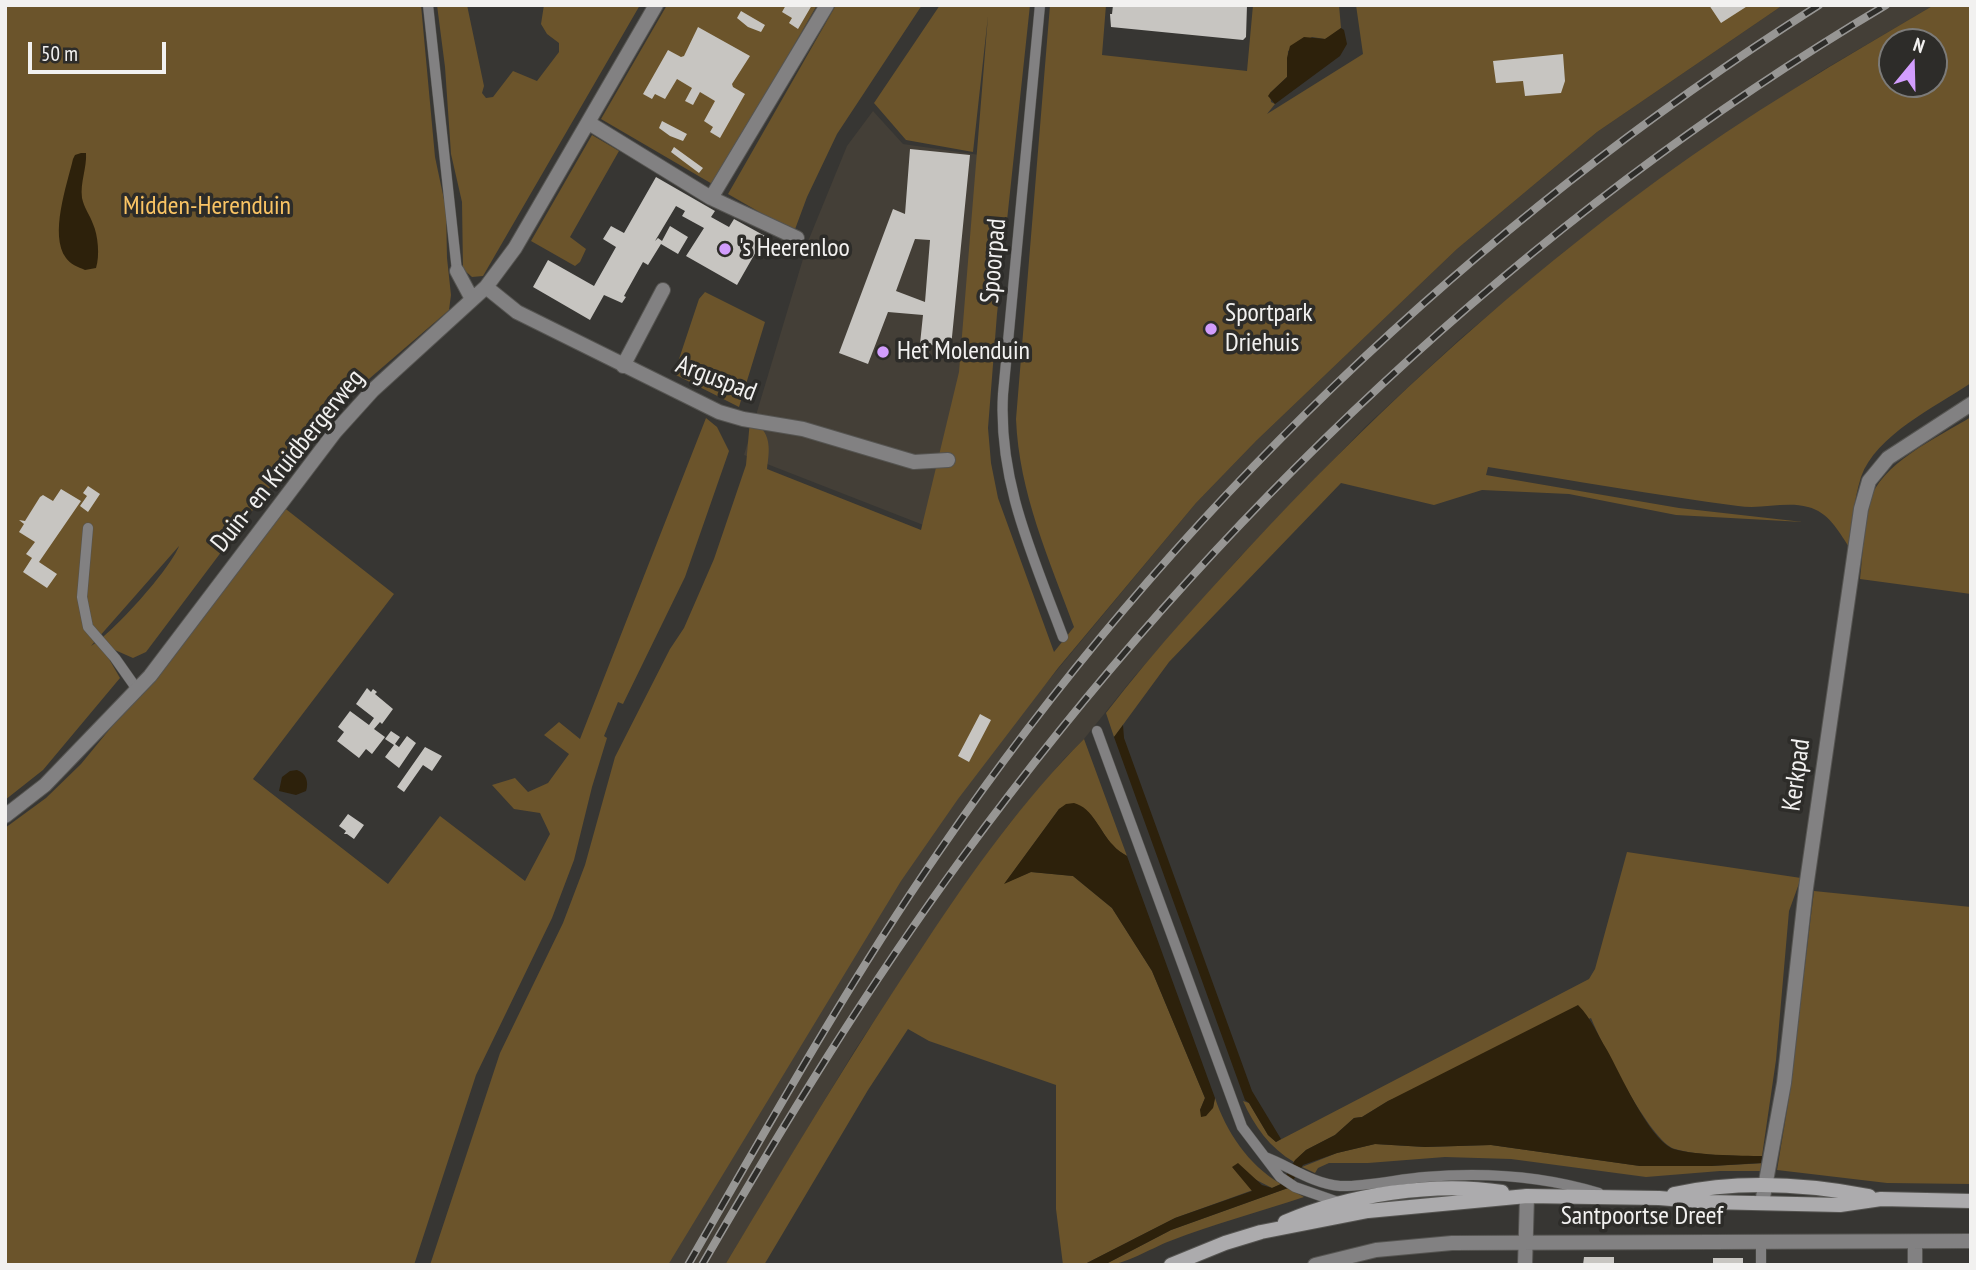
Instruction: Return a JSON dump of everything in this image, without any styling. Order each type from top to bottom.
[{"type":"street","name":"Duin- en Kruidbergerweg","points":[[5,816],[46,785],[150,676],[335,432],[373,390],[486,287],[514,248],[656,5]]},
{"type":"street","points":[[712,198],[827,5]]},
{"type":"street","points":[[589,123],[712,198],[797,238]]},
{"type":"street","points":[[457,271],[472,299]]},
{"type":"street","name":"Arguspad","points":[[486,287],[517,312],[719,412],[743,419],[803,429],[914,462],[948,460]]},
{"type":"street","points":[[623,366],[663,289]]},
{"type":"street","name":"Kerkpad","points":[[1762,1203],[1784,1083],[1806,888],[1861,509],[1869,481],[1888,458],[1971,404]]},
{"type":"street","name":"Santpoortse Dreef","points":[[1659,1198],[1696,1189],[1731,1186],[1811,1188],[1881,1199],[1971,1200]]},
{"type":"street","name":"Santpoortse Dreef","points":[[1261,1232],[1305,1213],[1340,1203],[1461,1188],[1527,1196],[1762,1203],[1840,1205],[1881,1199]]},
{"type":"street","points":[[1525,1265],[1527,1196]]},
{"type":"street","name":"Santpoortse Dreef","points":[[1171,1265],[1261,1232],[1368,1211],[1527,1196]]},
{"type":"street","points":[[1915,1241],[1915,1265]]},
{"type":"street","name":"Santpoortse Dreef","points":[[1315,1265],[1376,1250],[1452,1243],[1971,1241]]},
{"type":"lane","points":[[428,5],[457,271]]},
{"type":"lane","name":"Spoorpad","points":[[1040,5],[1002,428],[1006,470],[1014,502],[1063,637]]},
{"type":"lane","points":[[88,528],[82,597],[88,627],[134,685]]},
{"type":"lane","points":[[1097,731],[1238,1119],[1248,1137],[1280,1177],[1295,1187],[1368,1211]]},
{"type":"lane","points":[[1265,1156],[1303,1175],[1341,1186],[1452,1175],[1513,1177],[1569,1184],[1613,1198]]},
{"type":"lane","points":[[1761,1265],[1762,1241]]},
{"type":"shaded area","points":[[1783,5],[1934,5],[1895,28],[1878,28],[1878,38],[1820,72],[1661,178],[1560,255],[1460,339],[1365,427],[1238,559],[1010,823],[954,900],[855,1050],[725,1265],[643,1265],[812,943],[1048,681],[1196,503],[1256,441],[1457,249],[1597,132]]},
{"type":"shaded area","points":[[1341,28],[1344,30],[1347,44],[1340,56],[1275,104],[1268,96],[1287,77],[1290,46],[1304,37],[1325,39]]},
{"type":"shaded area","name":"Het Molenduin","points":[[873,111],[903,144],[1008,159],[949,535],[744,455],[809,239],[847,146]]},
{"type":"shaded area","points":[[86,153],[82,198],[95,229],[98,252],[96,268],[85,270],[66,258],[59,236],[61,210],[73,159]]},
{"type":"shaded area","points":[[1123,725],[1124,738],[1252,1091],[1281,1139],[1276,1142],[1268,1135],[1245,1100],[1114,737]]},
{"type":"shaded area","points":[[297,770],[306,778],[306,791],[296,795],[279,791],[282,777]]},
{"type":"shaded area","points":[[1074,803],[1091,815],[1108,840],[1127,856],[1215,1098],[1213,1108],[1206,1116],[1201,1117],[1200,1110],[1205,1098],[1152,971],[1112,908],[1073,876],[1031,872],[1004,884],[1059,809]]},
{"type":"shaded area","points":[[1578,1005],[1594,1027],[1635,1104],[1662,1141],[1671,1148],[1689,1152],[1762,1156],[1761,1163],[1640,1166],[1491,1145],[1425,1147],[1375,1144],[1303,1165],[1288,1188],[1171,1230],[1104,1265],[1083,1265],[1175,1218],[1252,1191],[1232,1167],[1238,1163],[1262,1185],[1272,1188],[1281,1184],[1295,1160],[1306,1150],[1335,1135],[1354,1118],[1362,1117],[1388,1101]]},
{"type":"green space","name":"Midden-Herenduin","points":[[5,5],[421,5],[435,157],[446,209],[451,295],[449,310],[319,422],[146,652],[133,658],[108,647],[105,652],[120,678],[43,770],[5,800]],"holes":[[[179,546],[174,556],[126,614],[91,646]]]},
{"type":"green space","points":[[437,5],[467,5],[484,86],[482,93],[486,98],[493,97],[513,71],[537,81],[559,52],[559,43],[547,34],[541,24],[544,5],[640,5],[483,276],[472,277],[463,269],[462,202],[451,154],[445,67]]},
{"type":"green space","points":[[667,5],[817,5],[714,185],[601,119]]},
{"type":"green space","points":[[836,5],[922,5],[837,134],[807,197],[794,232],[728,194]]},
{"type":"green space","points":[[940,5],[1030,5],[997,314],[988,428],[998,498],[1054,652],[1074,627],[1045,551],[1029,499],[1018,446],[1016,419],[1050,5],[1106,5],[1102,55],[1247,71],[1253,5],[1339,5],[1341,28],[1325,39],[1312,37],[1288,51],[1287,77],[1270,93],[1271,102],[1275,104],[1267,114],[1363,54],[1356,5],[1783,5],[1597,132],[1457,249],[1256,441],[1196,503],[1058,668],[958,799],[901,881],[668,1265],[430,1265],[500,1053],[563,923],[585,865],[615,757],[670,649],[684,628],[714,559],[746,465],[750,420],[766,435],[769,447],[767,469],[921,530],[959,372],[988,16],[973,152],[906,140],[874,103]]},
{"type":"green space","points":[[1934,5],[1971,5],[1971,383],[1908,423],[1879,448],[1861,477],[1849,547],[1827,517],[1815,509],[1799,505],[1738,506],[1488,467],[1486,475],[1679,508],[1803,522],[1676,515],[1569,494],[1482,490],[1434,505],[1341,483],[1169,662],[1114,737],[1106,713],[1165,641],[1269,526],[1361,433],[1456,344],[1607,218],[1692,155],[1878,38],[1878,98],[1948,98],[1948,28],[1895,28]]},
{"type":"green space","points":[[592,135],[619,151],[570,237],[586,249],[575,266],[531,241]]},
{"type":"green space","points":[[705,292],[765,322],[739,407],[674,374],[699,299]]},
{"type":"green space","points":[[1971,417],[1971,594],[1860,579],[1867,512],[1875,489],[1897,464],[1911,453]]},
{"type":"green space","points":[[706,418],[717,427],[729,451],[685,577],[623,704],[618,702],[604,736],[607,738],[574,860],[552,918],[476,1075],[414,1265],[5,1265],[5,828],[46,798],[81,764],[164,663],[282,506],[394,594],[253,779],[388,884],[440,816],[525,881],[550,834],[540,813],[514,809],[492,785],[515,778],[528,792],[548,783],[569,754],[544,735],[559,722],[580,739]]},
{"type":"green space","points":[[1084,739],[1127,856],[1113,846],[1084,809],[1077,805],[1068,805],[1059,809],[1005,883],[1031,872],[1073,876],[1112,908],[1152,971],[1205,1098],[1200,1110],[1213,1108],[1215,1098],[1225,1123],[1240,1146],[1258,1167],[1281,1184],[1272,1188],[1233,1168],[1253,1190],[1175,1218],[1083,1265],[1063,1265],[1056,1209],[1056,1085],[929,1041],[908,1029],[868,1090],[764,1265],[725,1265],[849,1060],[945,913],[1020,810]]},
{"type":"green space","points":[[1627,852],[1801,878],[1789,911],[1776,1060],[1762,1156],[1695,1153],[1675,1149],[1665,1143],[1653,1130],[1628,1091],[1591,1018],[1388,1101],[1362,1117],[1354,1118],[1335,1135],[1306,1150],[1294,1162],[1264,1136],[1243,1101],[1249,1103],[1268,1135],[1276,1142],[1589,979],[1595,969]]},
{"type":"green space","points":[[1814,891],[1971,907],[1971,1184],[1887,1183],[1777,1170],[1788,1104]]},
{"type":"green space","points":[[1375,1144],[1425,1147],[1491,1145],[1640,1166],[1767,1163],[1762,1171],[1720,1171],[1646,1177],[1511,1159],[1445,1157],[1329,1163],[1318,1168],[1315,1173],[1302,1167],[1337,1153]]},
{"type":"green space","points":[[1288,1188],[1304,1197],[1170,1241],[1121,1262],[1104,1265],[1171,1230]]},
{"type":"building","points":[[786,5],[812,5],[798,29],[789,23],[792,18],[782,12]]},
{"type":"building","points":[[1113,5],[1247,5],[1246,37],[1243,40],[1111,27],[1110,14]]},
{"type":"building","points":[[1709,5],[1749,5],[1721,23]]},
{"type":"building","points":[[741,11],[765,25],[761,32],[748,27],[737,18]]},
{"type":"building","points":[[698,27],[750,56],[732,84],[745,94],[720,138],[710,132],[713,127],[704,121],[715,101],[700,92],[693,105],[685,101],[692,88],[677,79],[665,99],[655,94],[652,99],[643,94],[668,50],[684,56]]},
{"type":"building","points":[[1563,54],[1565,81],[1561,93],[1525,96],[1523,81],[1496,83],[1493,61]]},
{"type":"building","points":[[662,121],[687,134],[683,141],[659,128]]},
{"type":"building","points":[[674,147],[703,168],[699,173],[671,152]]},
{"type":"building","points":[[910,149],[970,155],[951,347],[920,344],[923,315],[888,312],[868,364],[839,353],[893,209],[905,214]],"holes":[[[915,239],[930,240],[925,302],[896,291]]]},
{"type":"building","name":"'s Heerenloo","points":[[656,177],[715,211],[711,217],[729,227],[734,219],[765,236],[737,285],[686,256],[704,228],[682,216],[685,211],[676,206],[655,241],[658,238],[662,241],[670,226],[688,237],[678,254],[661,244],[648,265],[643,262],[622,303],[604,295],[590,320],[533,287],[548,260],[594,286],[616,247],[603,239],[611,226],[624,233]]},
{"type":"building","points":[[88,486],[100,494],[88,512],[80,506],[87,496],[83,493]]},
{"type":"building","points":[[61,489],[81,501],[39,562],[57,574],[47,588],[23,572],[32,558],[26,554],[35,542],[19,532],[24,524],[19,520],[25,521],[40,497],[43,495],[53,501]]},
{"type":"building","points":[[367,688],[371,692],[373,689],[377,692],[375,694],[393,709],[382,724],[380,722],[374,729],[385,737],[372,754],[366,749],[359,758],[337,741],[344,732],[338,727],[350,711],[369,725],[374,718],[356,704]]},
{"type":"building","points":[[980,714],[991,720],[969,762],[958,756]]},
{"type":"building","points":[[391,731],[400,737],[395,744],[399,747],[407,736],[416,743],[399,768],[385,757],[394,745],[385,739]]},
{"type":"building","points":[[425,747],[442,756],[432,771],[423,765],[404,792],[397,787]]},
{"type":"building","points":[[348,814],[364,825],[354,839],[344,834],[346,831],[339,826]]},
{"type":"building","points":[[1584,1257],[1614,1257],[1614,1265],[1583,1265]]},
{"type":"building","points":[[1713,1258],[1743,1258],[1743,1265],[1713,1265]]},
{"type":"railway","points":[[688,1265],[840,1005],[938,853],[1028,728],[1125,608],[1227,494],[1336,384],[1449,281],[1568,183],[1691,91],[1819,5]]},
{"type":"railway","points":[[702,1265],[827,1058],[962,858],[1058,733],[1160,612],[1268,496],[1381,385],[1500,280],[1624,181],[1753,89],[1886,5]]},
{"type":"place","name":"'s Heerenloo","points":[[725,249]]},
{"type":"place","name":"Sportpark Driehuis","points":[[1211,329]]},
{"type":"place","name":"Het Molenduin","points":[[883,352]]}]
